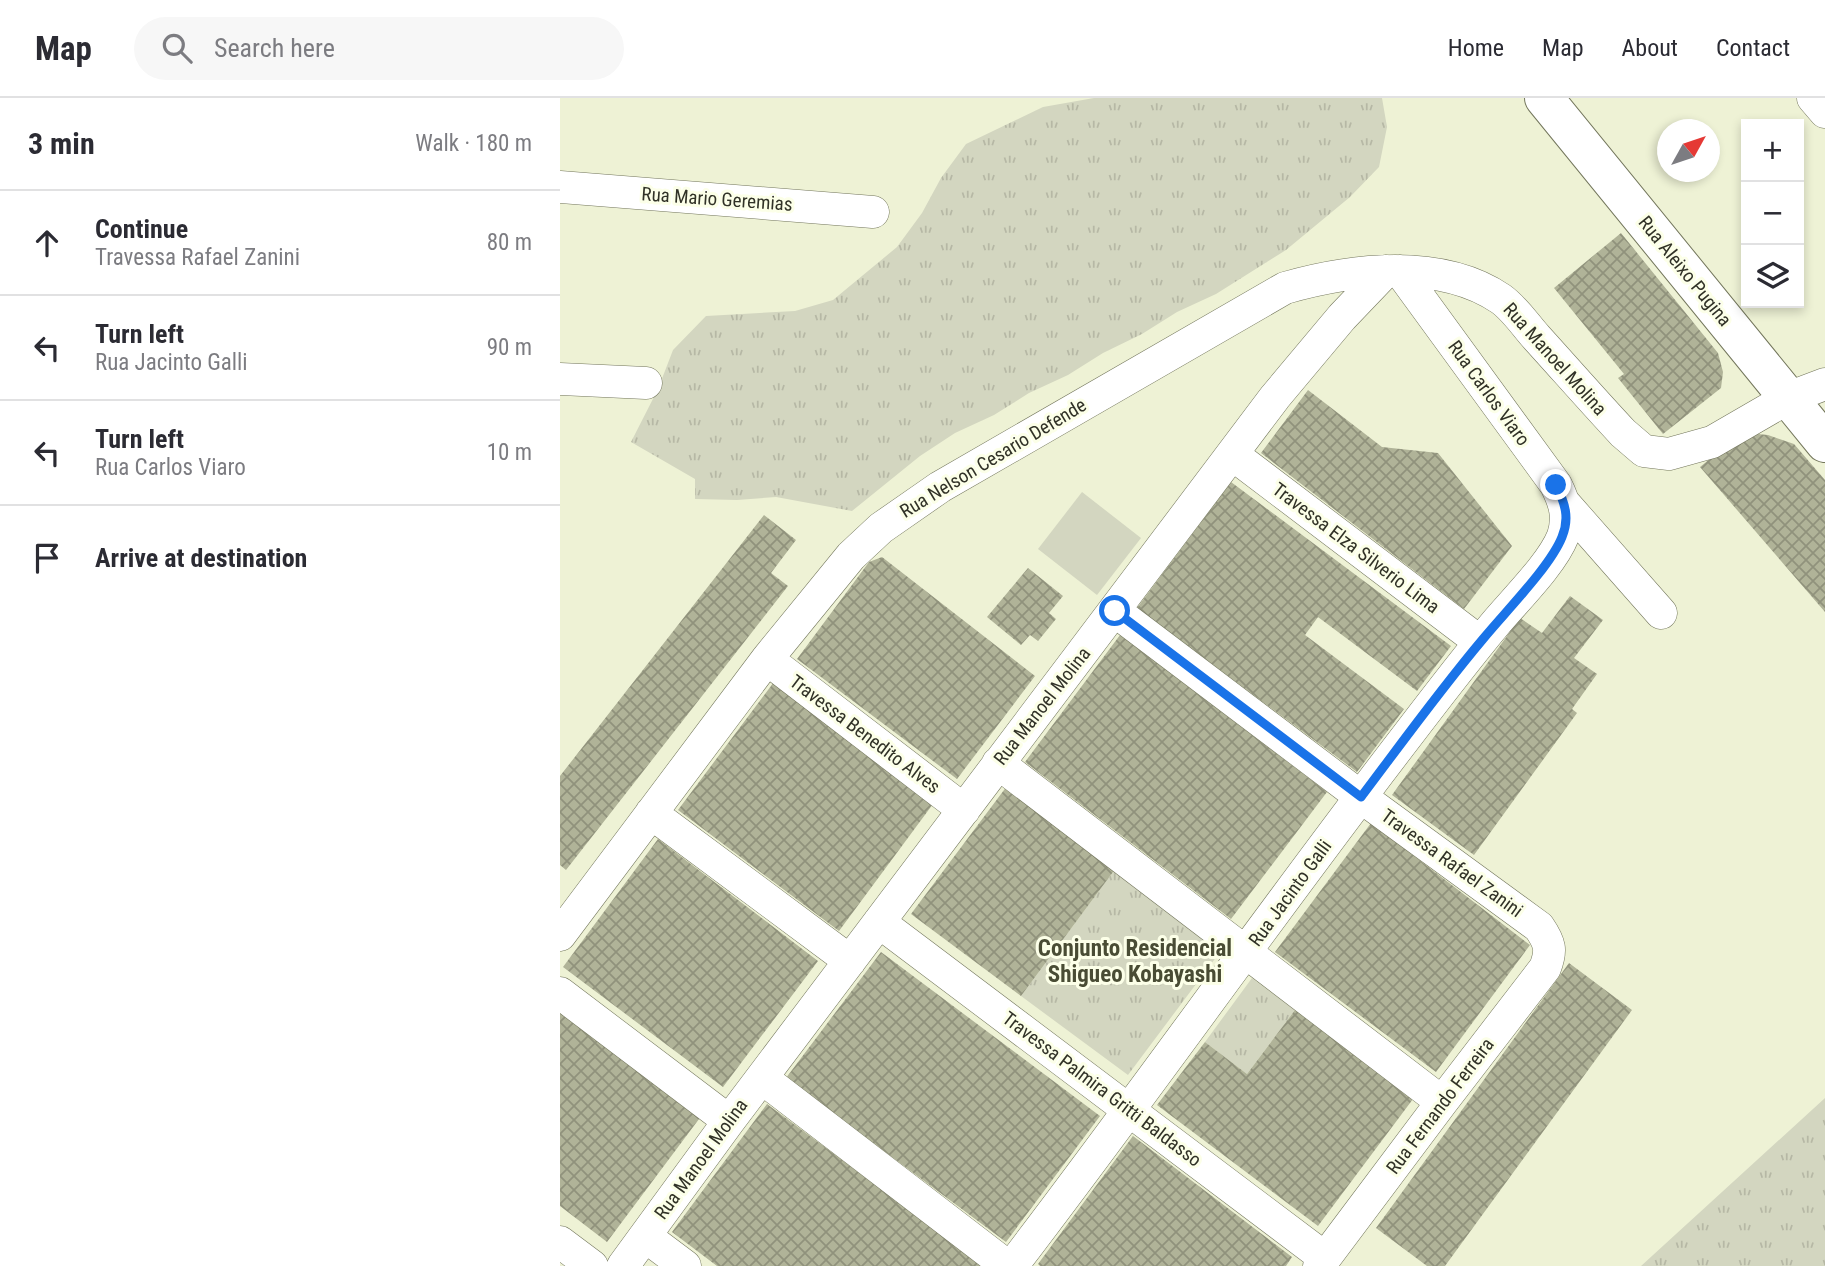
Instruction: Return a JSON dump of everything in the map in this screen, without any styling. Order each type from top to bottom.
[{"type":"street","name":"Rua Aleixo Pugina","points":[[1544,98],[1825,443]]},
{"type":"street","points":[[1814,98],[1825,112]]},
{"type":"street","name":"Rua Mario Geremias","points":[[560,187],[873,212]]},
{"type":"street","name":"Rua Manoel Molina","points":[[623,1266],[878,922],[1232,454],[1315,349],[1393,271],[1441,276],[1473,283],[1503,300],[1623,433],[1644,452],[1669,454],[1712,442],[1788,398]]},
{"type":"street","name":"Rua Carlos Viaro","points":[[1393,271],[1535,455],[1556,485],[1566,512],[1661,613]]},
{"type":"street","name":"Rua Nelson Cesario Defende","points":[[560,935],[767,659],[851,556],[881,528],[940,487],[1285,288],[1322,277],[1393,271]]},
{"type":"street","points":[[560,379],[646,383]]},
{"type":"street","points":[[1788,398],[1825,384]]},
{"type":"street","name":"Travessa Elza Silverio Lima","points":[[1232,454],[1480,642]]},
{"type":"street","name":"Rua Jacinto Galli","points":[[1013,1266],[1361,797],[1480,642],[1552,556],[1562,536],[1566,512]]},
{"type":"street","name":"Travessa Rafael Zanini","points":[[1115,611],[1361,797],[1539,927],[1549,942]]},
{"type":"street","name":"Travessa Benedito Alves","points":[[767,659],[964,810]]},
{"type":"street","points":[[999,763],[1442,1102]]},
{"type":"street","points":[[651,813],[850,961]]},
{"type":"street","name":"Travessa Palmira Gritti Baldasso","points":[[878,922],[1131,1110],[1322,1262]]},
{"type":"street","name":"Rua Fernando Ferreira","points":[[1322,1262],[1545,968],[1550,953],[1549,942]]},
{"type":"street","points":[[560,993],[729,1121]]},
{"type":"street","points":[[762,1078],[1007,1266]]},
{"type":"street","points":[[645,1236],[685,1266]]},
{"type":"street","points":[[560,1242],[592,1266]]},
{"type":"green space","points":[[1094,98],[1382,98],[1387,127],[1379,167],[1350,197],[1286,250],[1216,294],[1177,312],[994,415],[955,433],[920,456],[852,511],[776,497],[695,499],[695,479],[631,442],[658,389],[673,350],[706,316],[795,311],[833,300],[897,247],[966,144],[1043,107]]},
{"type":"green space","points":[[1082,492],[1141,538],[1097,595],[1038,549]]},
{"type":"green space","points":[[1116,868],[1223,948],[1128,1075],[1021,996]]},
{"type":"green space","points":[[1252,978],[1295,1010],[1247,1074],[1205,1042]]},
{"type":"green space","points":[[1825,1098],[1825,1266],[1641,1266]]},
{"type":"building","points":[[1621,233],[1718,353],[1723,372],[1721,388],[1663,434],[1618,378],[1624,374],[1554,288]]},
{"type":"building","points":[[1308,390],[1382,447],[1438,453],[1512,546],[1464,609],[1261,453]]},
{"type":"building","points":[[1758,434],[1794,444],[1825,480],[1825,612],[1700,467],[1733,440]]},
{"type":"building","points":[[1231,482],[1451,646],[1417,691],[1318,617],[1305,635],[1404,709],[1357,772],[1137,608]]},
{"type":"building","points":[[764,515],[796,540],[771,573],[788,586],[566,870],[560,865],[560,776]]},
{"type":"building","points":[[882,557],[1035,676],[957,779],[797,659],[869,562]]},
{"type":"building","points":[[1028,568],[1063,596],[1049,613],[1056,619],[1038,641],[1030,635],[1021,645],[987,617]]},
{"type":"building","points":[[1570,596],[1603,620],[1574,658],[1597,674],[1572,709],[1577,713],[1474,855],[1392,795],[1520,618],[1542,633]]},
{"type":"building","points":[[1120,635],[1327,792],[1231,919],[1025,762]]},
{"type":"building","points":[[774,682],[933,804],[839,931],[678,810]]},
{"type":"building","points":[[1007,786],[1116,868],[1021,996],[911,914]]},
{"type":"building","points":[[1371,823],[1530,945],[1436,1072],[1275,952]]},
{"type":"building","points":[[658,839],[818,961],[723,1087],[563,967]]},
{"type":"building","points":[[881,952],[1100,1116],[1006,1242],[786,1078]]},
{"type":"building","points":[[1569,963],[1632,1010],[1445,1266],[1427,1266],[1376,1228]]},
{"type":"building","points":[[560,1007],[702,1115],[607,1242],[560,1206]]},
{"type":"building","points":[[1295,1010],[1413,1099],[1318,1226],[1157,1105],[1205,1042],[1247,1074]]},
{"type":"building","points":[[767,1104],[984,1266],[717,1266],[672,1232]]},
{"type":"building","points":[[1133,1136],[1292,1257],[1286,1266],[1040,1266],[1038,1264]]},
{"type":"district","name":"Conjunto Residencial Shigueo Kobayashi","points":[[1135,961]]},
{"type":"route","points":[[1115,611],[1361,797],[1480,642],[1552,556],[1566,520],[1565,504],[1556,485]]}]
